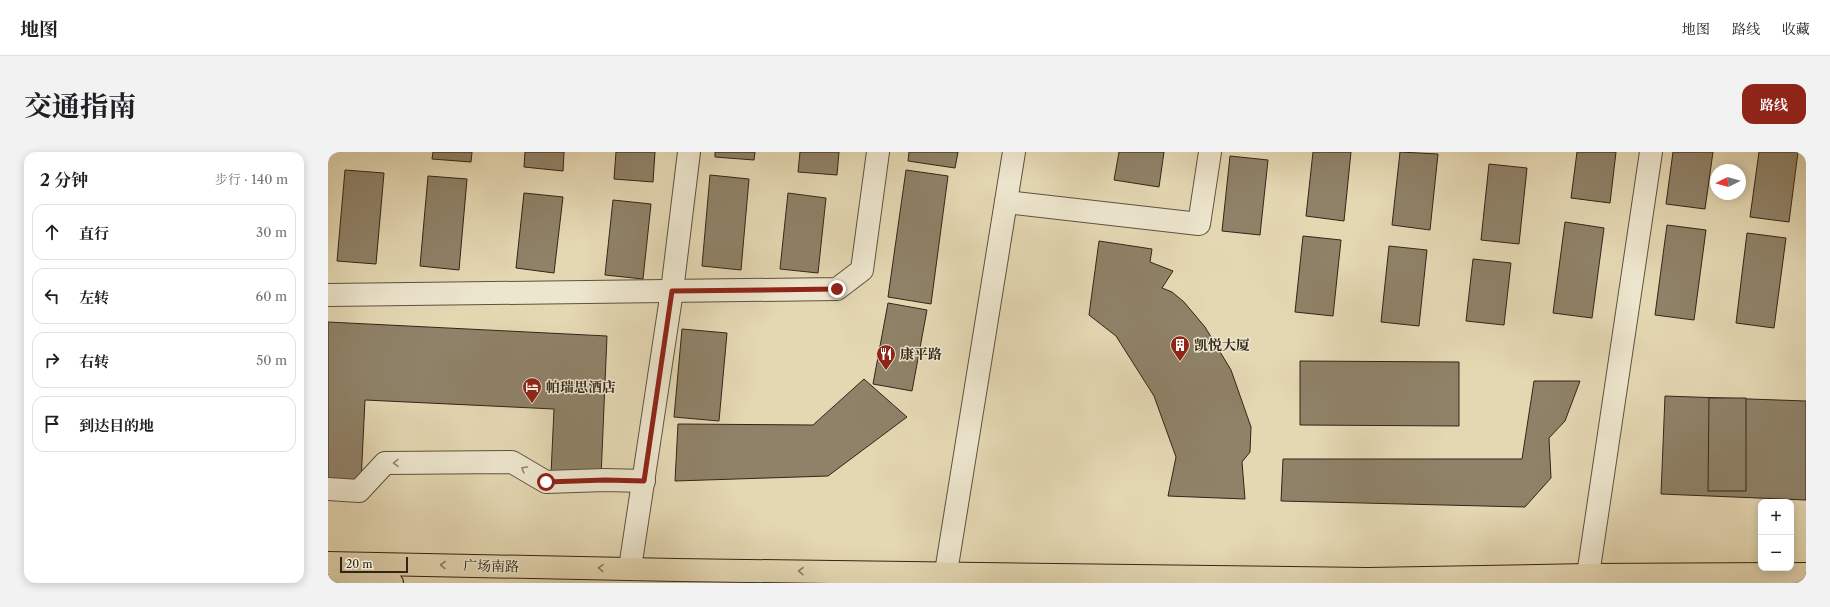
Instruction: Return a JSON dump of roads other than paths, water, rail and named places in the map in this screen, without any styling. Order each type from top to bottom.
[{"type":"main road","name":"广场南路","points":[[328,563],[630,568],[675,576],[946,572],[1368,581],[1588,575],[1806,574]]},
{"type":"main road","points":[[328,581],[392,583]]},
{"type":"street","points":[[630,568],[672,291],[689,152]]},
{"type":"street","points":[[328,295],[837,289],[862,270],[878,152]]},
{"type":"street","points":[[946,572],[1014,152]]},
{"type":"street","points":[[1006,202],[1199,224],[1210,152]]},
{"type":"street","points":[[1588,575],[1652,152]]},
{"type":"street","points":[[328,489],[358,491],[385,463],[512,462],[546,482],[605,480],[644,481]]},
{"type":"place","name":"凯悦大厦","points":[[1180,362]]},
{"type":"place","name":"康平路","points":[[886,371]]},
{"type":"place","name":"帕瑞思酒店","points":[[532,404]]}]
